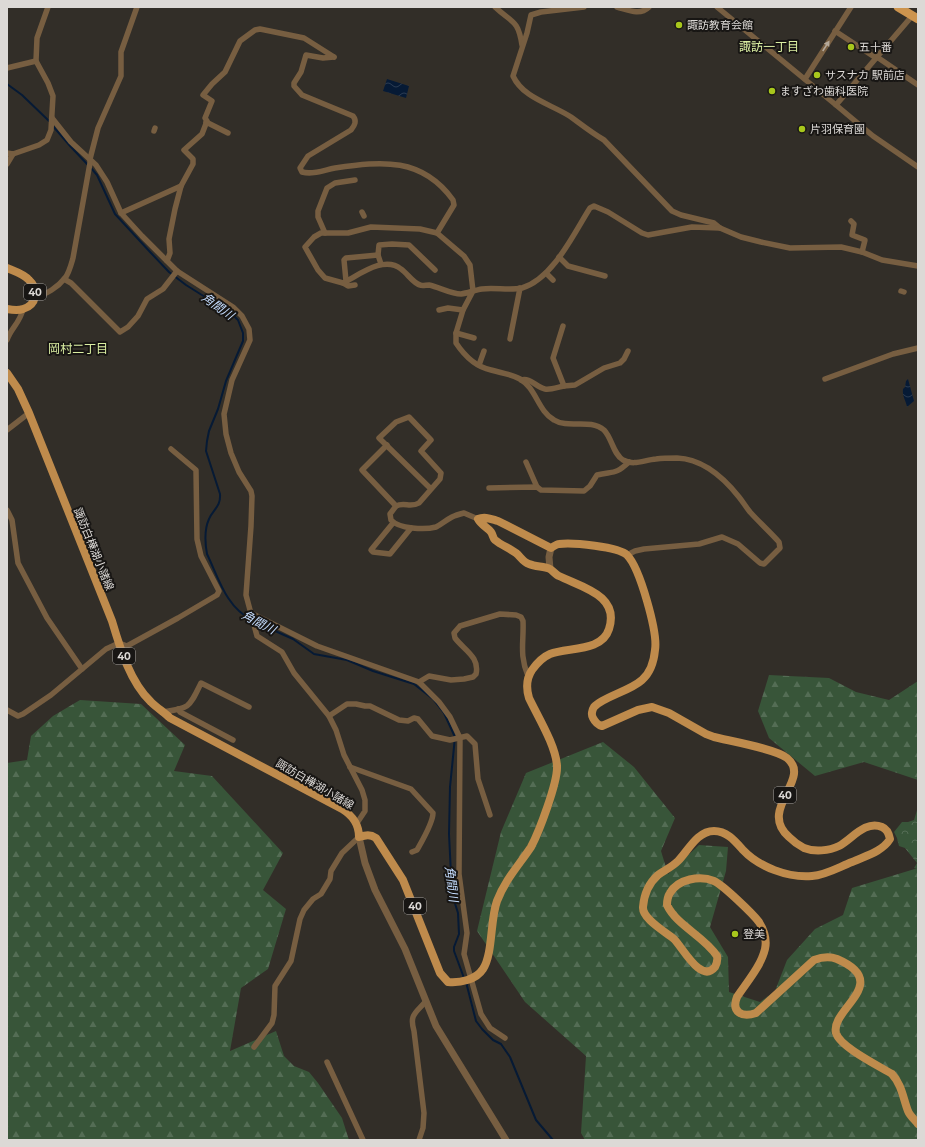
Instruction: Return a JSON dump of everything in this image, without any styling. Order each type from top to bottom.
[{"type":"highway","points":[[898,7],[915,17]]},
{"type":"main road","name":"40","points":[[7,268],[29,279],[35,289],[36,296],[34,301],[23,309],[7,309]]},
{"type":"main road","name":"諏訪白樺湖小諸線","points":[[7,373],[18,389],[29,413],[112,621],[132,677],[150,701],[170,718],[342,809],[357,823],[359,837]]},
{"type":"main road","points":[[528,676],[543,658],[551,654],[593,645],[604,639],[609,631],[611,619],[609,610],[599,595],[585,587],[559,576],[550,569],[528,564],[516,553],[494,539],[490,532],[484,528],[478,519],[482,517],[498,521],[551,548],[559,544],[597,546],[615,549],[627,555]]},
{"type":"main road","name":"40","points":[[627,555],[641,582],[655,633],[656,649],[652,666],[643,679],[635,686],[600,702],[595,707],[592,715],[593,720],[602,726],[638,710],[652,707],[669,713],[710,735],[775,752],[786,757],[792,764],[794,774],[793,780],[779,812],[778,823],[783,832],[804,848],[816,850],[832,848],[840,845],[859,831],[870,826],[882,827],[888,832],[890,839],[884,846],[871,854],[822,874],[804,876],[792,875],[760,864],[750,857],[728,835],[715,831],[708,832],[699,836],[676,864],[658,875],[652,882],[646,892],[643,909],[646,915],[651,921],[675,940],[697,968],[701,971],[707,972],[710,971],[716,964],[718,959],[717,956],[670,911],[667,905],[670,892],[678,884],[696,878],[715,881],[733,896],[760,923],[766,936],[765,948],[761,958],[734,1003],[741,1014],[747,1016],[756,1013],[814,960],[820,957],[832,957],[853,968],[859,975],[861,983],[857,994],[837,1023],[836,1031],[838,1038],[845,1045],[892,1074],[897,1079],[909,1113],[918,1124]]},
{"type":"main road","name":"40","points":[[359,837],[366,835],[376,838],[404,880],[440,973],[448,982],[460,982],[478,974],[486,964],[493,912],[504,884],[531,846],[541,825],[552,791],[557,767],[555,752],[527,692],[528,676]]},
{"type":"street","points":[[7,164],[10,153],[39,145],[47,140],[52,130],[53,96],[36,61],[37,38],[48,7]]},
{"type":"street","points":[[36,296],[44,295],[64,279],[73,258],[88,171],[98,128],[121,76],[121,52],[137,7]]},
{"type":"street","points":[[495,7],[516,25],[520,31],[522,45]]},
{"type":"street","points":[[584,7],[541,12],[531,15],[527,33],[513,76],[516,84],[527,93],[570,116],[590,132],[604,140],[672,211],[681,215],[714,223],[720,228],[741,237],[761,242],[790,248],[841,247],[862,252],[882,260],[918,266]]},
{"type":"street","points":[[617,7],[637,12],[644,11],[649,7]]},
{"type":"street","points":[[717,7],[836,104],[872,136],[918,167]]},
{"type":"street","points":[[805,79],[851,7]]},
{"type":"street","points":[[836,104],[876,58],[915,17]]},
{"type":"street","points":[[167,261],[169,258],[170,229],[181,186],[193,164],[193,159],[184,150],[202,134],[207,121],[205,118],[212,101],[203,95],[225,72],[238,44],[244,37],[255,30],[260,29],[304,38],[334,57],[323,58],[306,55],[301,72],[294,83],[294,86],[302,95],[353,116],[355,119],[355,125],[351,130],[308,156],[300,168],[302,172],[310,174],[349,166],[391,164],[399,164],[417,170],[431,178],[453,200],[454,205],[437,233]]},
{"type":"street","points":[[835,31],[918,85]]},
{"type":"street","points":[[7,68],[36,61]]},
{"type":"street","points":[[52,118],[71,142],[96,165],[107,182],[121,213],[142,236],[177,273],[233,308],[242,316],[248,329],[250,340],[232,380],[224,414],[226,434],[231,452],[238,472],[251,491],[252,496],[246,595],[257,636],[282,652],[294,673],[329,716],[336,730],[344,755],[365,800],[365,811],[357,823]]},
{"type":"street","points":[[206,122],[228,133]]},
{"type":"street","points":[[325,234],[318,217],[320,205],[327,188],[335,183],[355,180]]},
{"type":"street","points":[[121,213],[181,186]]},
{"type":"street","points":[[344,282],[381,264],[394,264],[419,285],[430,286],[461,294],[482,289],[520,288],[531,284],[546,272],[559,257],[590,208],[594,206],[608,212],[642,233],[648,235],[692,227],[720,228]]},
{"type":"street","points":[[850,221],[854,224],[852,235],[864,240],[862,252]]},
{"type":"street","points":[[355,285],[348,286],[344,282],[325,278],[318,270],[305,247],[314,237],[321,233],[348,233],[378,227],[420,229],[437,233],[464,256],[470,265]]},
{"type":"street","points":[[381,264],[378,254],[379,245],[409,245],[435,270]]},
{"type":"street","points":[[344,282],[344,260],[346,258],[378,254]]},
{"type":"street","points":[[472,256],[470,265],[473,291],[462,310],[456,333],[456,343],[460,350],[468,358],[488,370],[510,374],[521,380],[535,395],[541,408],[556,422],[585,424],[602,429],[622,460],[635,463],[654,459],[678,458],[701,464],[716,473],[779,542],[780,548],[764,564],[760,563],[738,544],[722,537],[700,544],[644,549],[627,555]]},
{"type":"street","points":[[559,257],[568,266],[605,276]]},
{"type":"street","points":[[546,272],[553,280]]},
{"type":"street","points":[[64,279],[72,282],[120,332],[128,327],[138,316],[147,298],[164,289],[177,273]]},
{"type":"street","points":[[510,339],[520,288]]},
{"type":"street","points":[[439,310],[448,308],[462,310]]},
{"type":"street","points":[[7,340],[9,334],[21,318],[23,309]]},
{"type":"street","points":[[563,326],[554,358],[564,386]]},
{"type":"street","points":[[456,333],[474,338]]},
{"type":"street","points":[[825,379],[893,354],[918,348]]},
{"type":"street","points":[[479,365],[484,351]]},
{"type":"street","points":[[521,380],[525,378],[528,379],[538,387],[544,389],[575,384],[604,368],[620,362],[624,359],[628,351]]},
{"type":"street","points":[[8,426],[29,413]]},
{"type":"street","points":[[393,523],[390,514],[396,506],[404,503],[415,505],[419,503],[440,478],[441,473],[421,451],[431,440],[409,417],[396,422],[379,438],[431,488]]},
{"type":"street","points":[[387,445],[362,470],[396,506]]},
{"type":"street","points":[[7,710],[18,716],[23,714],[51,695],[106,650],[119,643],[127,646],[217,595],[219,591],[201,556],[197,539],[196,470],[171,448]]},
{"type":"street","points":[[526,462],[537,487]]},
{"type":"street","points":[[489,488],[537,487],[541,490],[584,491],[590,486],[597,474],[620,471],[629,462]]},
{"type":"street","points":[[7,510],[12,520],[18,563],[47,618],[82,669]]},
{"type":"street","points":[[393,523],[411,528],[434,527],[441,525],[451,517],[464,513],[478,519]]},
{"type":"street","points":[[393,523],[371,550],[373,552],[390,554],[411,528]]},
{"type":"street","points":[[550,569],[551,548]]},
{"type":"street","points":[[251,614],[317,646],[419,682],[439,702],[450,717],[460,738],[459,874],[467,933],[464,954],[481,1014],[490,1028],[505,1038]]},
{"type":"street","points":[[419,682],[429,676],[451,680],[464,679],[476,674],[474,659],[468,650],[455,638],[454,633],[460,626],[500,614],[521,617],[523,621],[522,648],[525,668],[528,676]]},
{"type":"street","points":[[163,712],[183,709],[192,701],[201,683],[249,707]]},
{"type":"street","points":[[329,716],[348,704],[370,706],[399,720],[408,721],[414,718],[418,719],[432,736],[450,740],[467,736],[475,744],[478,778],[490,815]]},
{"type":"street","points":[[178,710],[233,740]]},
{"type":"street","points":[[350,766],[411,790],[433,812],[433,817],[422,841],[417,850],[412,852]]},
{"type":"street","points":[[359,837],[365,863],[375,890],[405,949],[436,1026],[506,1140]]},
{"type":"street","points":[[254,1047],[272,1023],[274,1015],[275,986],[291,961],[300,919],[304,910],[313,899],[321,894],[330,879],[331,871],[342,853],[359,837]]},
{"type":"street","points":[[419,1140],[423,1128],[424,1113],[414,1031],[411,1022],[412,1016],[426,1001]]},
{"type":"street","points":[[327,1062],[363,1140]]},
{"type":"green space","points":[[769,675],[829,678],[856,692],[889,700],[918,681],[918,780],[864,762],[815,776],[769,738],[758,711]]},
{"type":"green space","points":[[80,700],[141,704],[185,745],[174,771],[212,776],[283,853],[263,890],[286,909],[268,969],[241,988],[230,1051],[276,1031],[284,1056],[294,1066],[309,1072],[318,1083],[342,1118],[349,1140],[7,1140],[7,763],[27,760],[31,736],[53,716]]},
{"type":"green space","points":[[603,742],[634,767],[675,818],[661,851],[668,874],[699,845],[728,847],[726,871],[710,927],[728,957],[729,992],[760,1002],[775,991],[787,960],[815,929],[843,915],[852,888],[918,868],[918,1140],[585,1140],[581,1133],[586,1056],[525,1002],[477,931],[501,832],[526,773]]},
{"type":"green space","points":[[918,807],[918,869],[914,868],[917,863],[905,848],[899,846],[894,832],[902,822],[914,820]]},
{"type":"water","points":[[387,79],[409,86],[406,98],[383,91]]},
{"type":"water","points":[[908,379],[914,401],[907,407],[903,389]]},
{"type":"waterway","name":"角間川","points":[[7,84],[22,95],[49,121]]},
{"type":"waterway","name":"角間川","points":[[52,125],[88,165]]},
{"type":"waterway","name":"角間川","points":[[91,168],[97,175],[115,214],[169,272],[186,285],[232,314],[238,320],[243,333],[243,341],[226,381],[207,441],[206,451],[220,498],[218,505],[207,523],[205,541],[207,554],[224,592],[236,608],[252,620]]},
{"type":"waterway","name":"角間川","points":[[255,622],[293,639],[314,654],[347,660],[373,671],[414,684],[433,699],[444,713],[455,737],[450,787],[449,834],[452,894],[458,913],[459,934],[454,951],[464,978]]},
{"type":"waterway","name":"角間川","points":[[466,982],[476,1021],[493,1040],[501,1044],[510,1057],[536,1120],[553,1140]]},
{"type":"place","name":"諏訪教育会館","points":[[679,25]]},
{"type":"place","name":"五十番","points":[[851,47]]},
{"type":"place","name":"サスナカ 駅前店","points":[[817,75]]},
{"type":"place","name":"ますざわ歯科医院","points":[[772,91]]},
{"type":"place","name":"片羽保育園","points":[[802,129]]},
{"type":"place","name":"登美","points":[[735,934]]},
{"type":"district","name":"諏訪一丁目","points":[[769,46]]},
{"type":"district","name":"岡村二丁目","points":[[78,348]]}]
